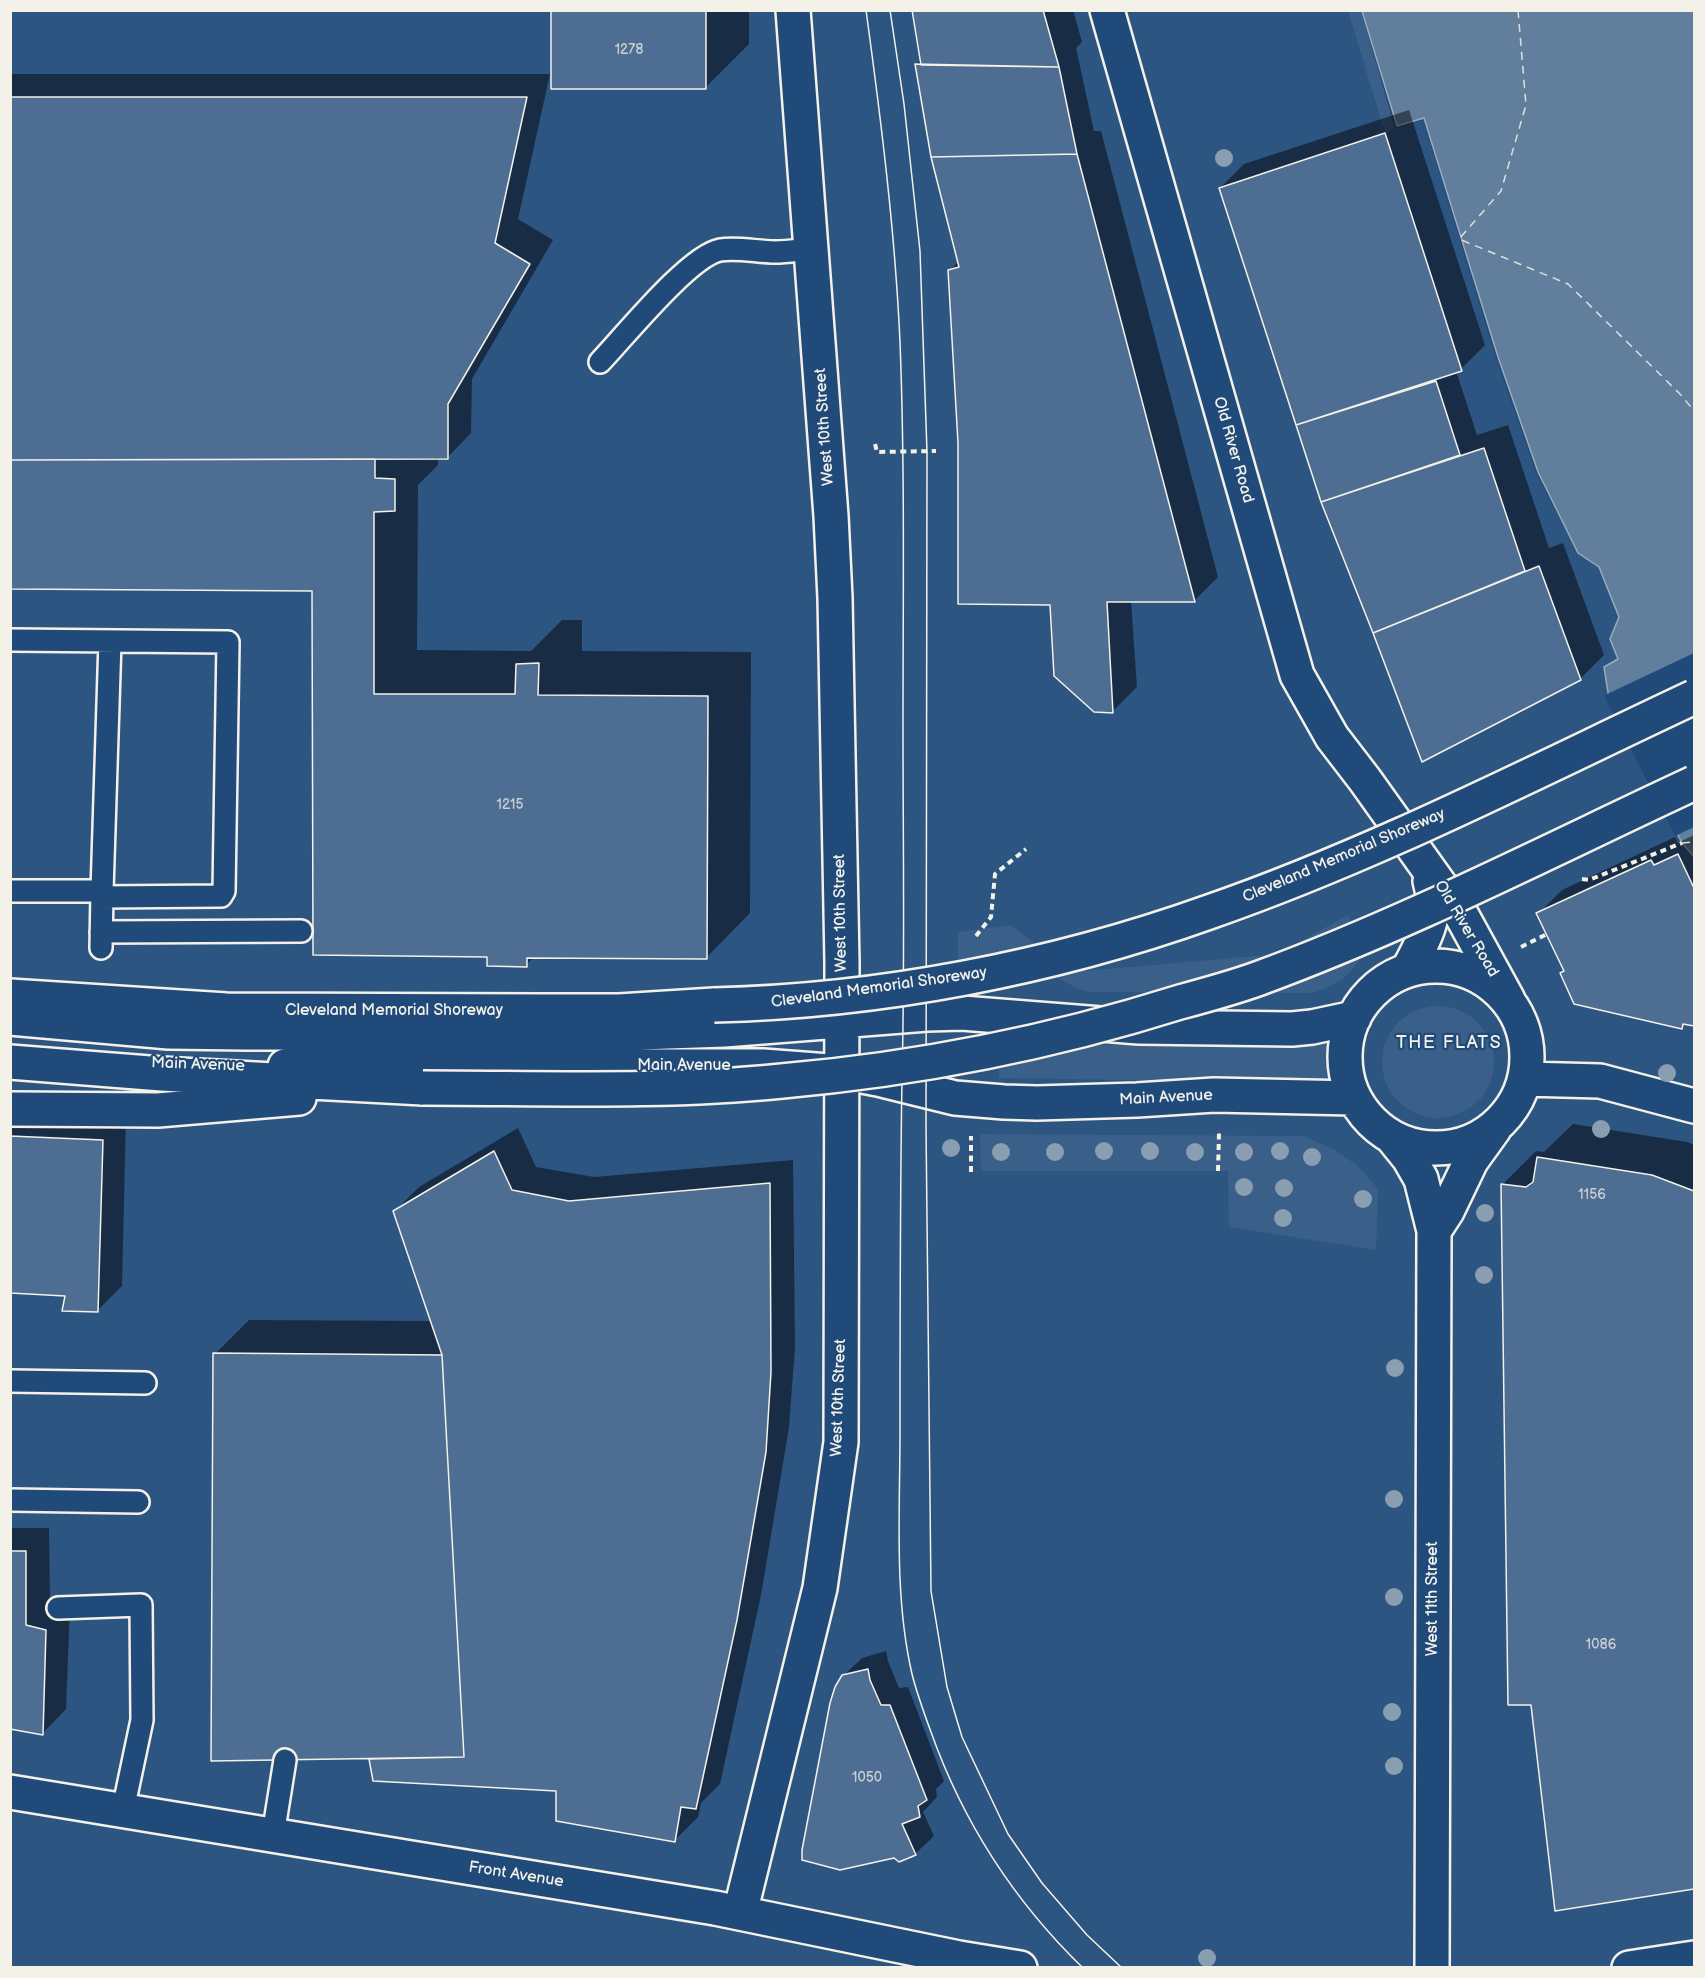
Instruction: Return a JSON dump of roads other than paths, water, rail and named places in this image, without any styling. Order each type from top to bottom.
[{"type":"main road","name":"West 10th Street","points":[[740,1913],[820,1588],[841,1442],[842,1022],[835,586],[793,10]]},
{"type":"main road","name":"Old River Road","points":[[1107,10],[1297,675],[1332,737],[1462,916],[1508,1000]]},
{"type":"main road","name":"Cleveland Memorial Shoreway","points":[[10,996],[226,1010],[619,1011],[767,1004],[920,985],[999,971],[1140,935],[1274,888],[1410,830],[1695,698]]},
{"type":"main road","points":[[10,1062],[162,1074],[423,1088],[640,1089],[779,1082],[986,1053],[1112,1024],[1254,980],[1335,949],[1406,918],[1695,783]]},
{"type":"main road","name":"Old River Road","points":[[1408,970],[1428,932],[1433,891],[1423,860]]},
{"type":"main road","points":[[1434,1231],[1447,1211],[1471,1161],[1515,1105],[1525,1079],[1528,1051],[1522,1024],[1508,1000],[1486,981],[1461,969],[1433,966],[1408,970],[1386,981],[1367,997],[1354,1018],[1346,1044],[1346,1072],[1354,1098],[1370,1120],[1392,1137],[1417,1147],[1445,1148],[1473,1141],[1497,1126]]},
{"type":"main road","points":[[10,982],[92,1001]]},
{"type":"main road","name":"Main Avenue","points":[[10,1018],[169,1032],[269,1034],[640,1033],[724,1030],[962,1013],[1139,1027],[1292,1029],[1354,1018]]},
{"type":"main road","name":"Main Avenue","points":[[10,1050],[130,1062],[199,1065],[753,1066],[842,1072],[956,1098],[1037,1104],[1214,1095],[1354,1098]]},
{"type":"main road","points":[[1525,1079],[1600,1081],[1695,1106]]},
{"type":"main road","points":[[10,1109],[158,1110],[423,1088]]},
{"type":"main road","name":"West 11th Street","points":[[1392,1137],[1409,1158],[1421,1179],[1434,1231],[1432,1968]]},
{"type":"main road","name":"Front Avenue","points":[[10,1792],[740,1913],[1020,1968]]},
{"type":"main road","points":[[1629,1968],[1695,1958]]},
{"type":"lane","points":[[600,362],[670,286],[710,254],[721,250],[778,252],[812,249]]},
{"type":"lane","points":[[10,640],[228,642],[224,891],[221,896],[10,891]]},
{"type":"lane","points":[[110,641],[101,940],[301,931]]},
{"type":"lane","points":[[10,1381],[145,1383]]},
{"type":"lane","points":[[10,1500],[138,1502]]},
{"type":"lane","points":[[58,1608],[141,1605],[142,1720],[123,1810]]},
{"type":"lane","points":[[273,1835],[285,1760]]},
{"type":"tram line","points":[[866,10],[891,217],[902,390],[904,947],[899,1524],[900,1585],[906,1645],[916,1689],[926,1718],[944,1765],[975,1829],[1013,1888],[1035,1916],[1083,1968]]},
{"type":"tram line","points":[[890,10],[904,104],[920,251],[927,452],[926,1126],[931,1591],[947,1687],[962,1737],[1008,1834],[1042,1883],[1087,1935],[1122,1968]]},
{"type":"district","name":"THE FLATS","points":[[1449,1043]]}]
